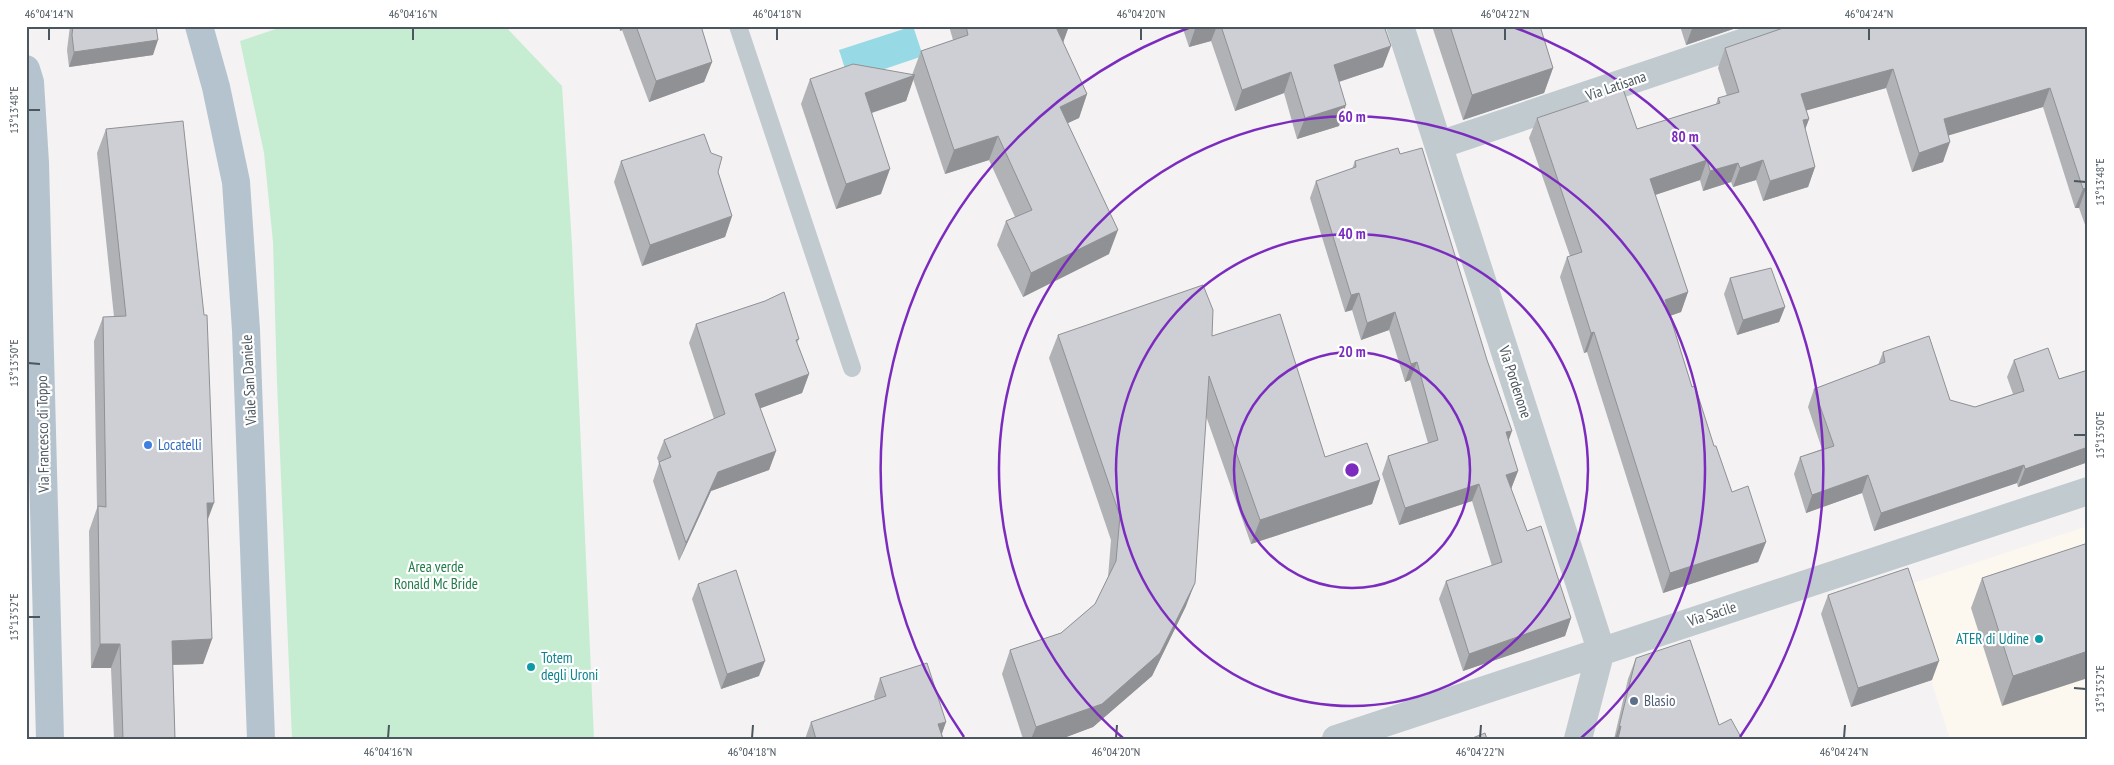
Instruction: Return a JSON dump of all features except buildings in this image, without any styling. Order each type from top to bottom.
[{"type":"main road","name":"Viale San Daniele","points":[[199,26],[216,87],[236,182],[246,330],[261,739]]},
{"type":"main road","name":"Via Francesco di Toppo","points":[[26,69],[30,82],[35,163],[32,278],[50,739]]},
{"type":"street","name":"Via Pordenone","points":[[1400,26],[1601,650]]},
{"type":"street","name":"Via Latisana","points":[[1439,145],[1792,26]]},
{"type":"street","name":"Via Sacile","points":[[1336,739],[1601,650],[2088,491]]},
{"type":"street","points":[[1578,739],[1601,650]]},
{"type":"lane","points":[[738,26],[852,368]]},
{"type":"shaded area","points":[[2088,526],[2088,739],[1950,739],[1901,587]]},
{"type":"green space","name":"Area verde Ronald Mc Bride","points":[[285,26],[505,26],[562,86],[572,245],[594,739],[292,739],[273,242],[264,153],[240,41]]},
{"type":"water","points":[[913,26],[923,56],[849,81],[839,50]]},
{"type":"place","name":"Locatelli","points":[[148,445]]},
{"type":"place","name":"ATER di Udine","points":[[2039,639]]},
{"type":"place","name":"Totem degli Uroni","points":[[531,667]]},
{"type":"place","name":"Blasio","points":[[1634,701]]}]
